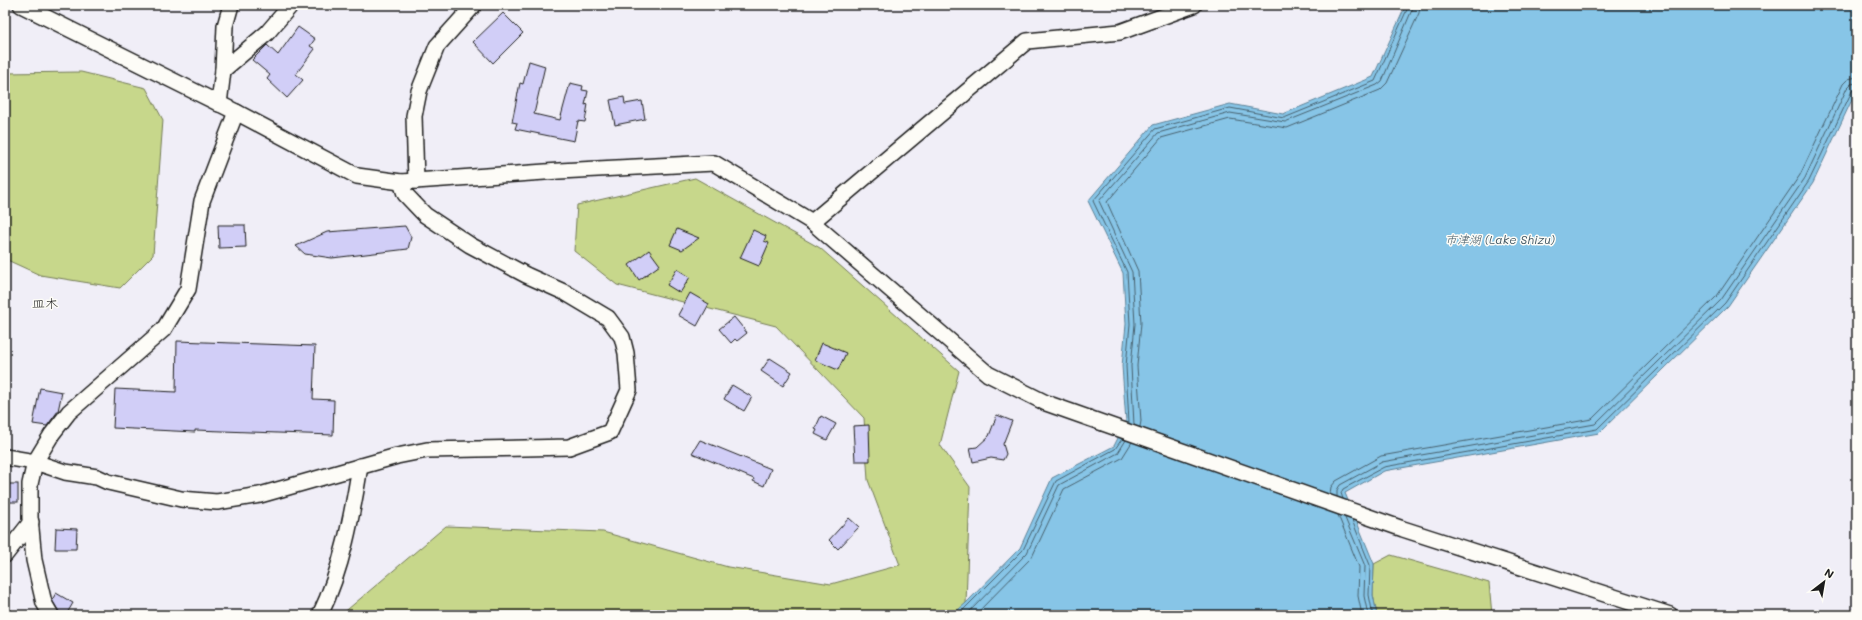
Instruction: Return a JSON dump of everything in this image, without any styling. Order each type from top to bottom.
[{"type":"street","points":[[21,5],[236,112],[357,176],[401,182],[559,171],[714,163],[812,222],[988,374],[1046,403],[1403,529],[1670,615]]},
{"type":"street","points":[[219,104],[223,70],[225,26],[231,5]]},
{"type":"street","points":[[223,70],[267,33],[291,5]]},
{"type":"street","points":[[416,181],[414,116],[419,91],[437,46],[474,5]]},
{"type":"street","points":[[812,222],[1027,41],[1120,32],[1194,5]]},
{"type":"street","points":[[51,615],[44,603],[34,560],[30,484],[34,462],[52,434],[69,412],[164,329],[188,289],[202,201],[236,112]]},
{"type":"street","points":[[5,457],[34,462],[65,472],[97,477],[108,482],[181,499],[217,502],[260,495],[397,456],[427,450],[569,447],[610,432],[629,390],[626,353],[622,337],[608,318],[566,293],[526,275],[470,245],[425,215],[405,194],[401,182]]},
{"type":"street","points":[[320,615],[328,599],[352,516],[360,466]]},
{"type":"street","points":[[5,554],[31,522]]},
{"type":"green space","points":[[81,72],[146,88],[163,120],[153,255],[120,288],[40,275],[5,259],[5,73]]},
{"type":"green space","points":[[695,178],[820,248],[959,371],[940,445],[970,487],[966,604],[952,615],[341,615],[446,526],[603,532],[728,567],[831,584],[900,565],[868,480],[864,418],[776,326],[617,285],[574,251],[577,205]]},
{"type":"green space","points":[[1391,555],[1489,583],[1492,615],[1377,615],[1373,595],[1374,564]]},
{"type":"water","name":"市津湖 (Lake Shizu)","points":[[1406,5],[1857,5],[1857,89],[1813,183],[1728,306],[1599,433],[1384,471],[1345,493],[1374,564],[1373,595],[1377,615],[952,615],[966,603],[1020,548],[1052,478],[1114,446],[1126,422],[1122,366],[1126,324],[1123,273],[1088,201],[1153,125],[1230,104],[1283,114],[1373,77]]},
{"type":"building","points":[[503,13],[523,33],[493,63],[473,42]]},
{"type":"building","points":[[298,27],[315,39],[310,46],[315,49],[296,74],[303,80],[287,98],[267,79],[270,75],[252,60],[267,45],[278,55]]},
{"type":"building","points":[[529,61],[545,66],[534,114],[560,120],[570,83],[583,86],[582,90],[588,91],[585,105],[588,104],[585,122],[578,121],[574,141],[515,129],[517,123],[512,122],[520,83],[523,84]]},
{"type":"building","points":[[624,97],[625,104],[642,101],[645,119],[615,125],[610,100]]},
{"type":"building","points":[[218,225],[245,225],[246,247],[219,248]]},
{"type":"building","points":[[405,226],[411,237],[408,249],[332,258],[305,254],[296,246],[327,232]]},
{"type":"building","points":[[677,229],[699,238],[682,250],[670,245]]},
{"type":"building","points":[[753,230],[766,236],[764,241],[769,243],[759,266],[740,258]]},
{"type":"building","points":[[649,250],[660,265],[639,280],[629,265]]},
{"type":"building","points":[[677,269],[690,277],[680,293],[667,285]]},
{"type":"building","points":[[690,293],[709,304],[697,326],[678,315]]},
{"type":"building","points":[[734,317],[747,333],[737,341],[735,339],[731,343],[719,329]]},
{"type":"building","points":[[177,341],[315,346],[313,399],[334,400],[333,435],[195,430],[195,432],[113,428],[115,389],[176,392]]},
{"type":"building","points":[[822,343],[846,353],[838,370],[815,360]]},
{"type":"building","points":[[770,358],[792,372],[783,386],[761,371]]},
{"type":"building","points":[[732,385],[752,397],[744,411],[724,399]]},
{"type":"building","points":[[40,388],[62,392],[58,411],[47,426],[33,424]]},
{"type":"building","points":[[997,415],[1012,421],[1003,444],[1006,454],[1003,460],[991,458],[973,462],[970,448],[977,447],[989,436]]},
{"type":"building","points":[[821,416],[836,424],[827,440],[815,434],[817,430],[815,429]]},
{"type":"building","points":[[869,425],[870,461],[855,461],[853,426]]},
{"type":"building","points":[[700,440],[771,469],[764,486],[753,481],[754,479],[692,453]]},
{"type":"building","points":[[5,484],[18,484],[18,502],[5,502]]},
{"type":"building","points":[[849,518],[859,527],[838,549],[829,540]]},
{"type":"building","points":[[56,528],[77,529],[76,549],[55,549]]},
{"type":"building","points":[[56,593],[73,603],[66,615],[59,612],[52,600]]},
{"type":"district","name":"皿木","points":[[45,303]]}]
